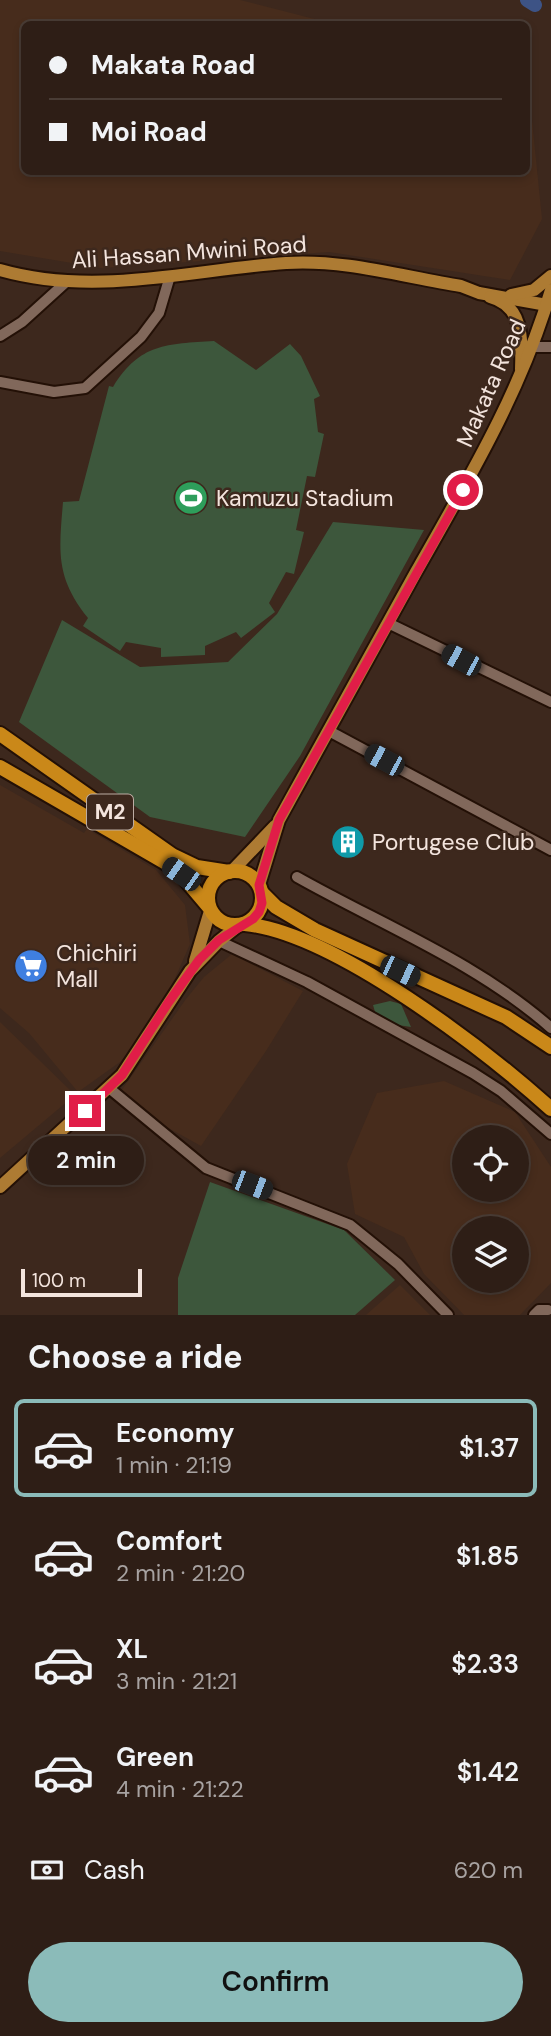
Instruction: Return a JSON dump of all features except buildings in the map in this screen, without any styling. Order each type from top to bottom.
[{"type":"highway","name":"M2","points":[[0,734],[173,855],[197,867],[231,871],[252,877],[275,906],[315,930],[506,1017],[551,1047]]},
{"type":"highway","name":"M2","points":[[0,767],[166,863],[181,874],[222,923],[274,928],[304,939],[355,968],[462,1038],[551,1110]]},
{"type":"highway","points":[[209,908],[209,888],[221,875],[231,871]]},
{"type":"highway","points":[[242,925],[259,912],[260,889]]},
{"type":"main road","name":"Ali Hassan Mwini Road","points":[[0,270],[65,283],[115,282],[289,263],[334,265],[461,286],[479,293],[504,295],[547,305]]},
{"type":"main road","points":[[504,295],[534,290],[551,276]]},
{"type":"main road","name":"Makata Road","points":[[260,889],[279,820],[489,444],[533,347],[551,290]]},
{"type":"main road","points":[[479,293],[500,300],[519,322],[523,336],[520,376]]},
{"type":"main road","name":"Makata Road","points":[[231,871],[279,820]]},
{"type":"main road","points":[[0,1187],[122,1075],[198,957],[209,908]]},
{"type":"main road","points":[[190,971],[219,940],[242,925]]},
{"type":"street","points":[[0,382],[54,392],[85,388],[141,337],[159,313],[170,276]]},
{"type":"street","points":[[0,336],[22,323],[65,283]]},
{"type":"street","points":[[533,347],[551,347]]},
{"type":"street","points":[[388,623],[551,702]]},
{"type":"street","points":[[329,731],[551,850]]},
{"type":"street","points":[[297,877],[462,966],[513,997],[551,1028]]},
{"type":"street","points":[[219,940],[307,982],[389,1030],[473,1073],[500,1091],[551,1134]]},
{"type":"street","points":[[109,1088],[206,1168],[350,1225],[398,1264],[447,1315]]},
{"type":"street","points":[[534,1315],[539,1310],[548,1310]]},
{"type":"shaded area","points":[[0,0],[240,0],[322,21],[21,21],[21,175],[530,175],[530,101],[542,219],[510,280],[329,252],[102,268],[0,251]]},
{"type":"shaded area","name":"Chichiri Mall","points":[[0,785],[84,833],[87,829],[156,870],[185,905],[190,944],[169,992],[155,1008],[140,1039],[120,1062],[78,1092],[29,1033],[0,1008]]},
{"type":"shaded area","points":[[232,954],[303,991],[201,1146],[145,1115],[119,1094],[186,999],[204,977]]},
{"type":"shaded area","points":[[0,1022],[75,1095],[0,1158]]},
{"type":"shaded area","points":[[444,1081],[515,1112],[524,1125],[452,1125],[452,1202],[529,1202],[529,1133],[551,1167],[551,1283],[520,1315],[464,1315],[424,1274],[404,1237],[355,1214],[347,1164],[377,1093]]},
{"type":"shaded area","points":[[400,1285],[430,1315],[366,1315]]},
{"type":"green space","name":"Kamuzu Stadium","points":[[214,341],[256,370],[290,344],[301,356],[320,396],[314,399],[318,432],[324,434],[315,477],[307,476],[296,530],[304,532],[294,574],[286,572],[269,603],[275,612],[241,638],[236,632],[205,646],[205,655],[161,657],[161,648],[126,642],[120,651],[83,626],[88,618],[70,589],[62,563],[60,549],[63,502],[79,501],[109,386],[113,387],[123,373],[144,354],[169,345]]},
{"type":"green space","points":[[333,522],[424,530],[300,756],[245,837],[150,817],[19,722],[62,620],[140,667],[228,662],[277,614]]},
{"type":"green space","points":[[390,1001],[401,1004],[411,1027],[378,1022],[373,1005]]},
{"type":"green space","points":[[210,1182],[344,1230],[395,1280],[355,1315],[178,1315],[178,1278]]},
{"type":"waterway","points":[[527,0],[535,5]]},
{"type":"place","name":"Kamuzu Stadium","points":[[191,498]]},
{"type":"place","name":"Portugese Club","points":[[348,842]]},
{"type":"place","name":"Chichiri Mall","points":[[31,966]]},
{"type":"route","points":[[85,1111],[122,1075],[199,960],[219,940],[239,925],[253,919],[259,912],[262,893],[259,885],[279,820],[463,490]]}]
